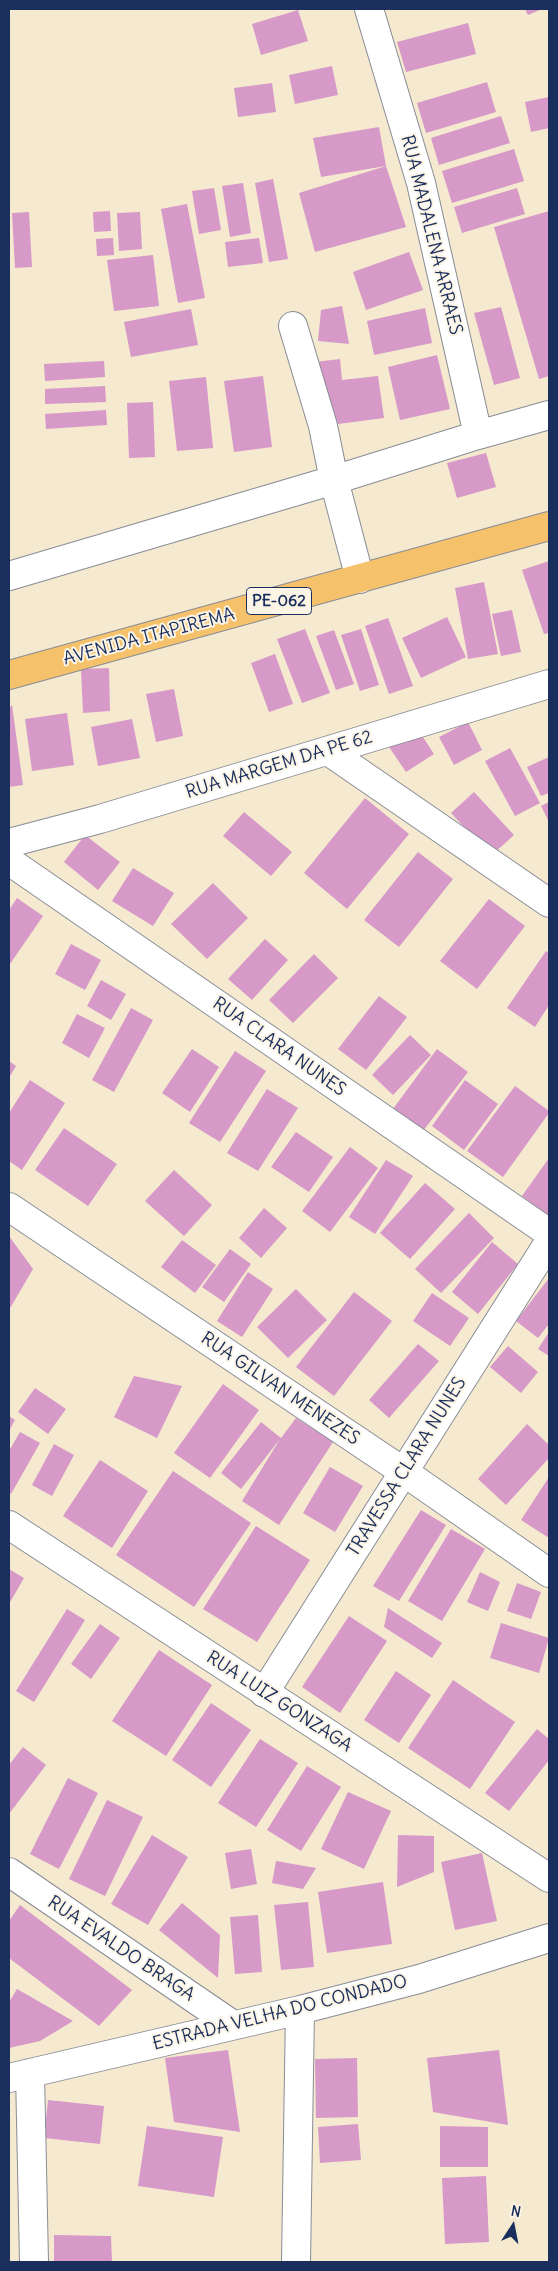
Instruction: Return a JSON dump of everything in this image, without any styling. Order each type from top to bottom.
[{"type":"main road","name":"AVENIDA ITAPIREMA","points":[[9,675],[549,526]]},
{"type":"street","name":"RUA MADALENA ARRAES","points":[[368,9],[421,183],[478,435]]},
{"type":"street","points":[[294,326],[323,426],[334,480],[360,579]]},
{"type":"street","points":[[9,576],[334,480],[478,435],[549,416]]},
{"type":"street","name":"RUA MARGEM DA PE 62","points":[[9,843],[100,819],[549,684]]},
{"type":"street","points":[[328,751],[549,903]]},
{"type":"street","name":"RUA CLARA NUNES","points":[[9,861],[549,1233]]},
{"type":"street","name":"RUA GILVAN MENEZES","points":[[9,1206],[404,1472],[549,1573]]},
{"type":"street","name":"TRAVESSA CLARA NUNES","points":[[264,1693],[549,1242]]},
{"type":"street","name":"RUA LUIZ GONZAGA","points":[[9,1525],[549,1878]]},
{"type":"street","name":"RUA EVALDO BRAGA","points":[[9,1872],[233,2025]]},
{"type":"street","name":"ESTRADA VELHA DO CONDADO","points":[[19,2076],[300,2010],[419,1979],[549,1938]]},
{"type":"street","points":[[296,2262],[300,2010]]},
{"type":"street","points":[[19,2076],[34,2262]]},
{"type":"building","points":[[525,9],[542,9],[528,15]]},
{"type":"building","points":[[298,10],[308,41],[261,55],[252,24]]},
{"type":"building","points":[[468,23],[476,54],[406,72],[397,42]]},
{"type":"building","points":[[332,66],[338,95],[295,104],[289,75]]},
{"type":"building","points":[[487,82],[496,112],[426,133],[417,103]]},
{"type":"building","points":[[272,83],[276,112],[238,117],[234,88]]},
{"type":"building","points":[[549,97],[549,128],[531,132],[525,102]]},
{"type":"building","points":[[501,116],[510,143],[439,165],[431,138]]},
{"type":"building","points":[[379,127],[386,166],[321,177],[313,138]]},
{"type":"building","points":[[514,149],[524,181],[452,203],[442,171]]},
{"type":"building","points":[[386,166],[406,227],[315,252],[299,193]]},
{"type":"building","points":[[273,179],[288,259],[269,262],[255,183]]},
{"type":"building","points":[[243,183],[251,233],[230,237],[222,186]]},
{"type":"building","points":[[214,188],[221,230],[199,234],[192,191]]},
{"type":"building","points":[[517,188],[525,214],[462,233],[454,207]]},
{"type":"building","points":[[187,204],[205,298],[178,303],[161,209]]},
{"type":"building","points":[[110,211],[111,231],[94,232],[93,212]]},
{"type":"building","points":[[549,211],[549,376],[539,379],[494,227]]},
{"type":"building","points":[[29,212],[32,267],[15,268],[12,213]]},
{"type":"building","points":[[140,212],[142,249],[119,251],[117,213]]},
{"type":"building","points":[[113,238],[114,255],[97,256],[96,239]]},
{"type":"building","points":[[259,238],[263,263],[228,267],[225,242]]},
{"type":"building","points":[[409,252],[423,290],[366,310],[353,272]]},
{"type":"building","points":[[153,255],[159,306],[114,311],[107,260]]},
{"type":"building","points":[[342,306],[349,344],[318,341],[321,310]]},
{"type":"building","points":[[501,307],[520,378],[494,385],[474,313]]},
{"type":"building","points":[[425,308],[432,343],[374,355],[367,321]]},
{"type":"building","points":[[191,309],[198,345],[131,357],[124,322]]},
{"type":"building","points":[[437,355],[450,409],[400,420],[388,367]]},
{"type":"building","points":[[340,359],[342,380],[378,376],[384,418],[323,426],[315,362]]},
{"type":"building","points":[[104,361],[105,377],[45,381],[44,364]]},
{"type":"building","points":[[263,376],[272,447],[234,452],[224,381]]},
{"type":"building","points":[[206,377],[213,448],[177,451],[169,381]]},
{"type":"building","points":[[105,386],[106,402],[45,404],[45,389]]},
{"type":"building","points":[[153,402],[155,457],[129,458],[127,403]]},
{"type":"building","points":[[106,410],[107,425],[46,429],[45,414]]},
{"type":"building","points":[[486,453],[496,487],[457,498],[447,463]]},
{"type":"building","points":[[549,561],[549,633],[544,634],[522,570]]},
{"type":"building","points":[[484,582],[498,654],[468,659],[455,588]]},
{"type":"building","points":[[512,610],[521,652],[501,656],[492,614]]},
{"type":"building","points":[[447,617],[466,657],[421,678],[402,638]]},
{"type":"building","points":[[388,618],[413,686],[389,694],[365,626]]},
{"type":"building","points":[[305,629],[330,693],[302,703],[277,639]]},
{"type":"building","points":[[361,629],[379,685],[360,691],[341,635]]},
{"type":"building","points":[[334,630],[354,684],[336,690],[316,636]]},
{"type":"building","points":[[275,654],[293,704],[269,712],[251,663]]},
{"type":"building","points":[[109,668],[110,711],[83,713],[81,669]]},
{"type":"building","points":[[174,689],[183,736],[156,742],[146,694]]},
{"type":"building","points":[[12,705],[23,785],[9,787],[9,708]]},
{"type":"building","points":[[67,713],[74,765],[32,771],[25,719]]},
{"type":"building","points":[[132,719],[140,758],[98,766],[91,727]]},
{"type":"building","points":[[468,722],[482,750],[454,765],[439,737]]},
{"type":"building","points":[[417,728],[434,754],[406,772],[389,747]]},
{"type":"building","points":[[510,748],[540,803],[515,816],[485,761]]},
{"type":"building","points":[[549,757],[549,793],[541,796],[527,767]]},
{"type":"building","points":[[474,792],[514,835],[491,856],[451,813]]},
{"type":"building","points":[[365,798],[409,834],[347,909],[304,873]]},
{"type":"building","points":[[549,802],[549,822],[541,806]]},
{"type":"building","points":[[244,812],[292,852],[271,876],[223,836]]},
{"type":"building","points":[[85,835],[120,862],[98,890],[64,862]]},
{"type":"building","points":[[418,852],[453,879],[399,947],[364,920]]},
{"type":"building","points":[[133,868],[174,893],[153,926],[112,901]]},
{"type":"building","points":[[213,883],[248,918],[207,959],[171,924]]},
{"type":"building","points":[[17,898],[43,916],[10,964],[9,910]]},
{"type":"building","points":[[489,899],[525,926],[477,989],[440,961]]},
{"type":"building","points":[[265,939],[288,960],[252,1000],[228,979]]},
{"type":"building","points":[[71,944],[101,960],[85,990],[55,974]]},
{"type":"building","points":[[546,951],[549,953],[549,1005],[535,1027],[507,1008]]},
{"type":"building","points":[[314,954],[338,978],[293,1023],[269,1000]]},
{"type":"building","points":[[101,980],[126,994],[111,1020],[87,1006]]},
{"type":"building","points":[[379,996],[407,1017],[366,1070],[338,1049]]},
{"type":"building","points":[[131,1008],[153,1020],[114,1092],[92,1080]]},
{"type":"building","points":[[77,1014],[105,1028],[89,1058],[62,1043]]},
{"type":"building","points":[[410,1035],[431,1055],[393,1095],[372,1075]]},
{"type":"building","points":[[192,1049],[219,1067],[190,1112],[162,1093]]},
{"type":"building","points":[[437,1049],[468,1072],[423,1131],[393,1109]]},
{"type":"building","points":[[235,1051],[266,1071],[220,1142],[189,1123]]},
{"type":"building","points":[[9,1061],[16,1066],[9,1078]]},
{"type":"building","points":[[30,1080],[65,1103],[22,1170],[9,1161],[9,1113]]},
{"type":"building","points":[[465,1080],[498,1104],[464,1150],[432,1126]]},
{"type":"building","points":[[515,1086],[549,1111],[549,1113],[503,1177],[467,1151]]},
{"type":"building","points":[[267,1089],[298,1108],[258,1171],[227,1153]]},
{"type":"building","points":[[64,1128],[117,1164],[88,1206],[35,1170]]},
{"type":"building","points":[[296,1132],[333,1157],[309,1192],[271,1167]]},
{"type":"building","points":[[350,1147],[378,1168],[330,1232],[302,1211]]},
{"type":"building","points":[[549,1158],[549,1213],[548,1215],[522,1196]]},
{"type":"building","points":[[386,1160],[413,1176],[375,1234],[349,1217]]},
{"type":"building","points":[[174,1170],[212,1205],[184,1236],[145,1201]]},
{"type":"building","points":[[425,1183],[455,1209],[410,1259],[380,1233]]},
{"type":"building","points":[[264,1208],[287,1228],[261,1258],[239,1238]]},
{"type":"building","points":[[469,1213],[494,1238],[441,1293],[415,1269]]},
{"type":"building","points":[[9,1236],[33,1269],[9,1310]]},
{"type":"building","points":[[182,1240],[216,1265],[195,1293],[161,1267]]},
{"type":"building","points":[[492,1242],[518,1264],[478,1314],[452,1292]]},
{"type":"building","points":[[230,1249],[251,1264],[224,1302],[202,1287]]},
{"type":"building","points":[[248,1272],[273,1289],[242,1337],[217,1321]]},
{"type":"building","points":[[549,1278],[549,1324],[538,1338],[516,1321]]},
{"type":"building","points":[[296,1289],[327,1320],[288,1358],[257,1327]]},
{"type":"building","points":[[354,1292],[392,1321],[334,1396],[296,1367]]},
{"type":"building","points":[[432,1293],[469,1318],[450,1346],[413,1321]]},
{"type":"building","points":[[549,1332],[549,1356],[538,1349]]},
{"type":"building","points":[[418,1344],[439,1361],[389,1418],[369,1400]]},
{"type":"building","points":[[508,1346],[538,1372],[521,1393],[490,1367]]},
{"type":"building","points":[[134,1376],[182,1386],[157,1438],[114,1417]]},
{"type":"building","points":[[223,1384],[259,1410],[210,1478],[174,1453]]},
{"type":"building","points":[[35,1388],[66,1409],[48,1434],[18,1412]]},
{"type":"building","points":[[9,1416],[15,1420],[9,1431]]},
{"type":"building","points":[[296,1418],[333,1442],[279,1525],[242,1501],[280,1439],[241,1489],[221,1473],[261,1422],[281,1438]]},
{"type":"building","points":[[527,1424],[549,1445],[549,1458],[506,1505],[478,1479]]},
{"type":"building","points":[[20,1432],[40,1443],[11,1494],[9,1492],[9,1451]]},
{"type":"building","points":[[54,1444],[74,1455],[52,1496],[32,1485]]},
{"type":"building","points":[[100,1460],[148,1491],[112,1548],[63,1516]]},
{"type":"building","points":[[330,1467],[363,1486],[335,1532],[303,1513]]},
{"type":"building","points":[[173,1471],[251,1523],[194,1607],[116,1555]]},
{"type":"building","points":[[549,1477],[549,1538],[521,1520]]},
{"type":"building","points":[[421,1510],[446,1525],[399,1601],[373,1586]]},
{"type":"building","points":[[256,1526],[310,1560],[257,1642],[203,1609]]},
{"type":"building","points":[[451,1529],[485,1549],[442,1621],[408,1601]]},
{"type":"building","points":[[9,1569],[24,1578],[9,1604]]},
{"type":"building","points":[[480,1572],[500,1582],[488,1611],[467,1602]]},
{"type":"building","points":[[517,1583],[541,1592],[531,1619],[507,1611]]},
{"type":"building","points":[[388,1608],[442,1643],[432,1658],[384,1627]]},
{"type":"building","points":[[67,1609],[85,1620],[34,1702],[16,1691]]},
{"type":"building","points":[[349,1616],[387,1641],[340,1713],[302,1687]]},
{"type":"building","points":[[501,1623],[549,1638],[539,1673],[490,1658]]},
{"type":"building","points":[[100,1624],[120,1638],[91,1679],[71,1664]]},
{"type":"building","points":[[159,1650],[212,1685],[166,1756],[112,1721]]},
{"type":"building","points":[[396,1671],[431,1695],[399,1743],[364,1720]]},
{"type":"building","points":[[453,1680],[515,1722],[470,1789],[408,1748]]},
{"type":"building","points":[[211,1703],[251,1730],[211,1787],[172,1760]]},
{"type":"building","points":[[537,1729],[549,1739],[549,1760],[509,1811],[485,1793]]},
{"type":"building","points":[[260,1739],[298,1763],[256,1827],[218,1803]]},
{"type":"building","points":[[23,1747],[46,1765],[9,1814],[9,1765]]},
{"type":"building","points":[[307,1766],[341,1787],[301,1851],[267,1830]]},
{"type":"building","points":[[68,1778],[98,1793],[59,1869],[30,1854]]},
{"type":"building","points":[[348,1792],[391,1811],[364,1869],[321,1849]]},
{"type":"building","points":[[107,1800],[143,1817],[105,1896],[69,1879]]},
{"type":"building","points":[[152,1835],[188,1857],[148,1925],[111,1904]]},
{"type":"building","points":[[398,1835],[434,1836],[434,1872],[397,1887]]},
{"type":"building","points":[[251,1849],[257,1884],[231,1889],[225,1853]]},
{"type":"building","points":[[482,1853],[497,1921],[455,1930],[441,1862]]},
{"type":"building","points":[[276,1861],[316,1868],[303,1889],[272,1883]]},
{"type":"building","points":[[383,1882],[392,1944],[327,1953],[318,1892]]},
{"type":"building","points":[[308,1902],[314,1967],[281,1970],[274,1905]]},
{"type":"building","points":[[182,1903],[220,1935],[218,1978],[159,1930]]},
{"type":"building","points":[[20,1905],[132,1990],[99,2026],[9,1958],[9,1921]]},
{"type":"building","points":[[258,1915],[262,1972],[235,1974],[230,1917]]},
{"type":"building","points":[[17,1989],[73,2021],[40,2041],[9,2048],[9,2002]]},
{"type":"building","points":[[228,2050],[240,2132],[174,2122],[165,2058]]},
{"type":"building","points":[[499,2050],[508,2125],[433,2112],[427,2058]]},
{"type":"building","points":[[357,2058],[358,2117],[316,2118],[315,2059]]},
{"type":"building","points":[[48,2100],[104,2106],[100,2144],[44,2138]]},
{"type":"building","points":[[358,2124],[361,2160],[320,2163],[318,2127]]},
{"type":"building","points":[[147,2126],[223,2137],[214,2197],[138,2186]]},
{"type":"building","points":[[440,2126],[488,2127],[488,2167],[440,2167]]},
{"type":"building","points":[[486,2176],[489,2242],[445,2244],[442,2178]]},
{"type":"building","points":[[54,2235],[111,2236],[112,2262],[54,2262]]}]
